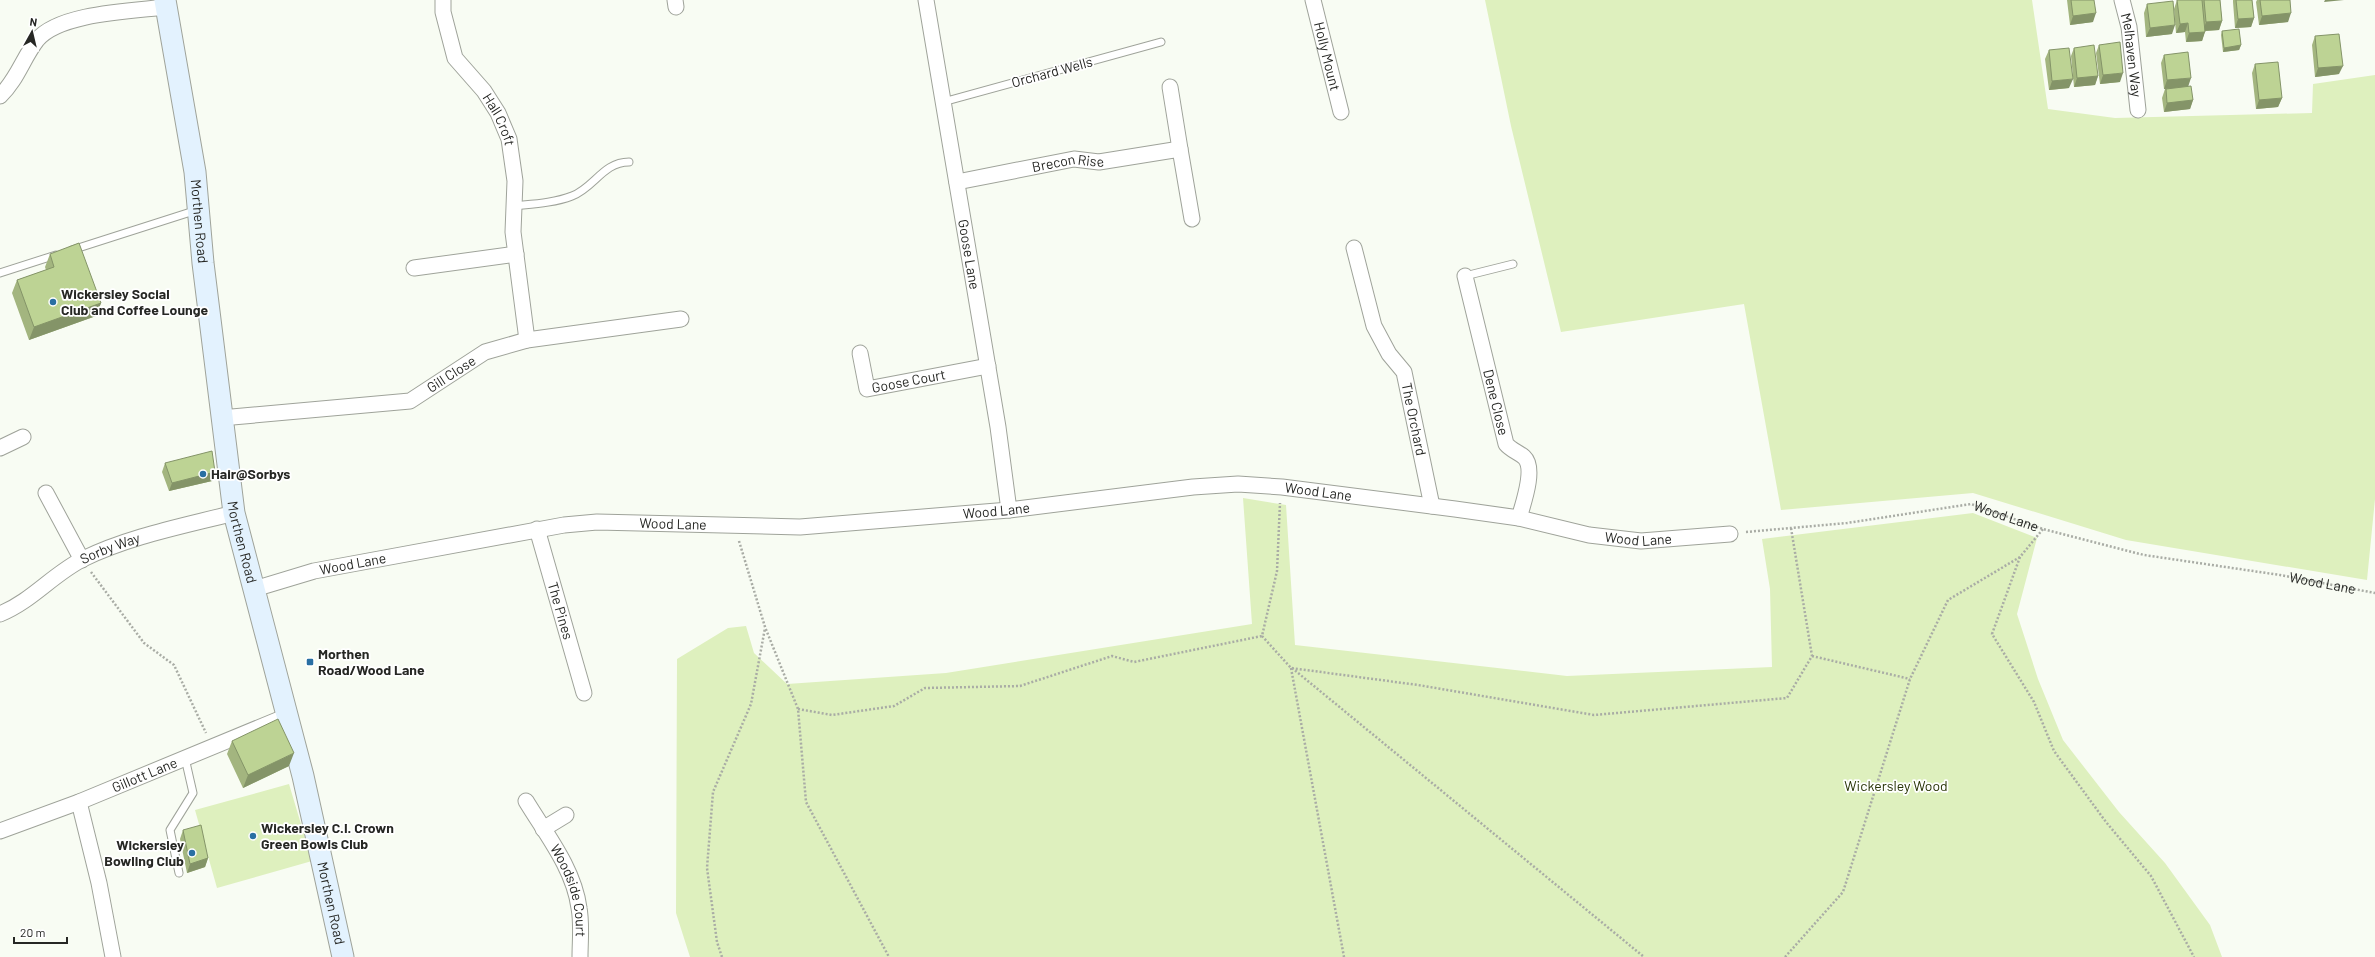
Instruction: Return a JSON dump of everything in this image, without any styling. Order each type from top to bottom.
[{"type":"main road","name":"Morthen Road","points":[[165,3],[195,172],[197,210],[221,418],[234,512],[287,716],[343,957]]},
{"type":"street","name":"Hall Croft","points":[[443,0],[443,12],[455,58],[484,91],[498,113],[509,139],[515,182],[513,232],[527,340]]},
{"type":"street","name":"Goose Lane","points":[[926,0],[988,366],[1009,510]]},
{"type":"street","name":"Holly Mount","points":[[1313,0],[1341,112]]},
{"type":"street","name":"Melhaven Way","points":[[2122,0],[2129,27],[2138,110]]},
{"type":"street","points":[[0,96],[11,86],[38,39],[48,30],[65,23],[165,3]]},
{"type":"street","points":[[1170,86],[1192,219]]},
{"type":"street","name":"Brecon Rise","points":[[957,182],[1074,159],[1100,162],[1180,149]]},
{"type":"street","name":"The Orchard","points":[[1354,248],[1374,326],[1389,354],[1404,372],[1432,506]]},
{"type":"street","points":[[414,268],[516,254]]},
{"type":"street","name":"Dene Close","points":[[1464,276],[1506,444],[1512,451],[1524,457],[1528,464],[1530,473],[1520,518]]},
{"type":"street","name":"Gill Close","points":[[221,418],[410,401],[485,352],[527,340],[681,319]]},
{"type":"street","name":"Goose Court","points":[[860,353],[867,389],[988,366]]},
{"type":"street","points":[[0,448],[23,437]]},
{"type":"street","name":"Wood Lane","points":[[254,589],[314,571],[537,528],[597,522],[800,527],[1009,510],[1193,487],[1238,484],[1282,487],[1520,518],[1589,534],[1641,541],[1730,534]]},
{"type":"street","points":[[46,493],[82,560]]},
{"type":"street","name":"Sorby Way","points":[[0,614],[31,597],[65,570],[110,547],[234,512]]},
{"type":"street","name":"The Pines","points":[[537,528],[584,693]]},
{"type":"street","name":"Gillott Lane","points":[[0,830],[79,802],[287,716]]},
{"type":"street","name":"Woodside Court","points":[[526,801],[543,828],[575,887],[580,909],[580,957]]},
{"type":"street","points":[[79,802],[99,883],[113,957]]},
{"type":"street","name":"Woodside Court","points":[[543,828],[566,814]]},
{"type":"lane","name":"Orchard Wells","points":[[943,102],[1161,42]]},
{"type":"lane","points":[[514,206],[572,196],[586,190],[601,173],[620,162],[629,162]]},
{"type":"lane","points":[[0,273],[197,210]]},
{"type":"lane","points":[[1464,276],[1514,264]]},
{"type":"lane","points":[[179,873],[170,830],[193,793],[185,758]]},
{"type":"path","points":[[1262,636],[1277,571],[1278,527],[1282,487]]},
{"type":"path","name":"Wood Lane","points":[[1730,534],[1846,523],[1971,504],[2043,529],[2144,555],[2280,576],[2375,593]]},
{"type":"path","points":[[735,526],[766,628],[798,708],[806,802],[889,957]]},
{"type":"path","points":[[1291,668],[1418,685],[1594,715],[1787,698],[1812,656],[1791,528]]},
{"type":"path","points":[[2043,529],[2020,557],[1992,634],[2034,702],[2054,751],[2106,822],[2151,876],[2194,957]]},
{"type":"path","points":[[1785,957],[1843,892],[1910,679],[1948,600],[2020,557]]},
{"type":"path","points":[[82,560],[144,643],[174,665],[212,746]]},
{"type":"path","points":[[722,957],[717,942],[707,868],[713,792],[751,704],[766,628]]},
{"type":"path","points":[[1262,636],[1291,668],[1644,957]]},
{"type":"path","points":[[798,708],[832,715],[894,706],[925,688],[1020,686],[1112,656],[1134,662],[1262,636]]},
{"type":"path","points":[[1812,656],[1910,679]]},
{"type":"path","points":[[1291,668],[1344,957]]},
{"type":"green space","points":[[1485,0],[2032,0],[2048,109],[2115,118],[2312,113],[2313,84],[2375,75],[2375,499],[2367,580],[2126,540],[1973,493],[1781,510],[1744,304],[1561,332],[1511,126]]},
{"type":"green space","name":"Wickersley Wood","points":[[1243,498],[1286,505],[1295,645],[1567,676],[1772,667],[1770,589],[1762,539],[1973,513],[2037,538],[2017,614],[2038,679],[2063,740],[2119,812],[2165,863],[2210,925],[2222,957],[690,957],[676,913],[677,659],[728,628],[746,626],[754,653],[787,684],[946,673],[1252,624]]},
{"type":"green space","name":"Wickersley C.I. Crown Green Bowls Club","points":[[289,784],[312,861],[217,888],[195,810]]},
{"type":"building","points":[[2071,0],[2094,0],[2096,13],[2073,16]]},
{"type":"building","points":[[2177,0],[2202,0],[2205,32],[2189,33],[2188,23],[2180,24]]},
{"type":"building","points":[[2204,0],[2220,0],[2222,21],[2206,22]]},
{"type":"building","points":[[2236,0],[2252,0],[2254,18],[2238,19]]},
{"type":"building","points":[[2260,0],[2290,0],[2291,13],[2262,16]]},
{"type":"building","points":[[2173,1],[2175,25],[2150,28],[2147,4]]},
{"type":"building","points":[[2239,29],[2241,45],[2224,48],[2222,31]]},
{"type":"building","points":[[2339,34],[2343,66],[2318,68],[2315,36]]},
{"type":"building","points":[[2120,42],[2123,73],[2103,75],[2099,45]]},
{"type":"building","points":[[2094,45],[2098,76],[2077,78],[2074,48]]},
{"type":"building","points":[[2069,48],[2073,79],[2052,81],[2049,50]]},
{"type":"building","points":[[2188,52],[2191,78],[2167,80],[2164,55]]},
{"type":"building","points":[[2278,62],[2282,98],[2259,100],[2255,64]]},
{"type":"building","points":[[2191,86],[2193,100],[2167,103],[2166,89]]},
{"type":"building","name":"Wickersley Social Club and Coffee Lounge","points":[[79,243],[101,303],[34,327],[17,280],[54,267],[50,254]]},
{"type":"building","points":[[212,451],[215,472],[172,483],[165,463]]},
{"type":"building","points":[[278,719],[294,753],[248,775],[232,741]]},
{"type":"building","points":[[201,825],[208,858],[190,864],[183,830]]},
{"type":"place","name":"Wickersley Social Club and Coffee Lounge","points":[[53,302]]},
{"type":"place","name":"Hair@Sorbys","points":[[203,474]]},
{"type":"place","name":"Morthen Road/Wood Lane","points":[[310,662]]},
{"type":"place","name":"Wickersley C.I. Crown Green Bowls Club","points":[[253,836]]},
{"type":"place","name":"Wickersley Bowling Club","points":[[192,853]]}]
